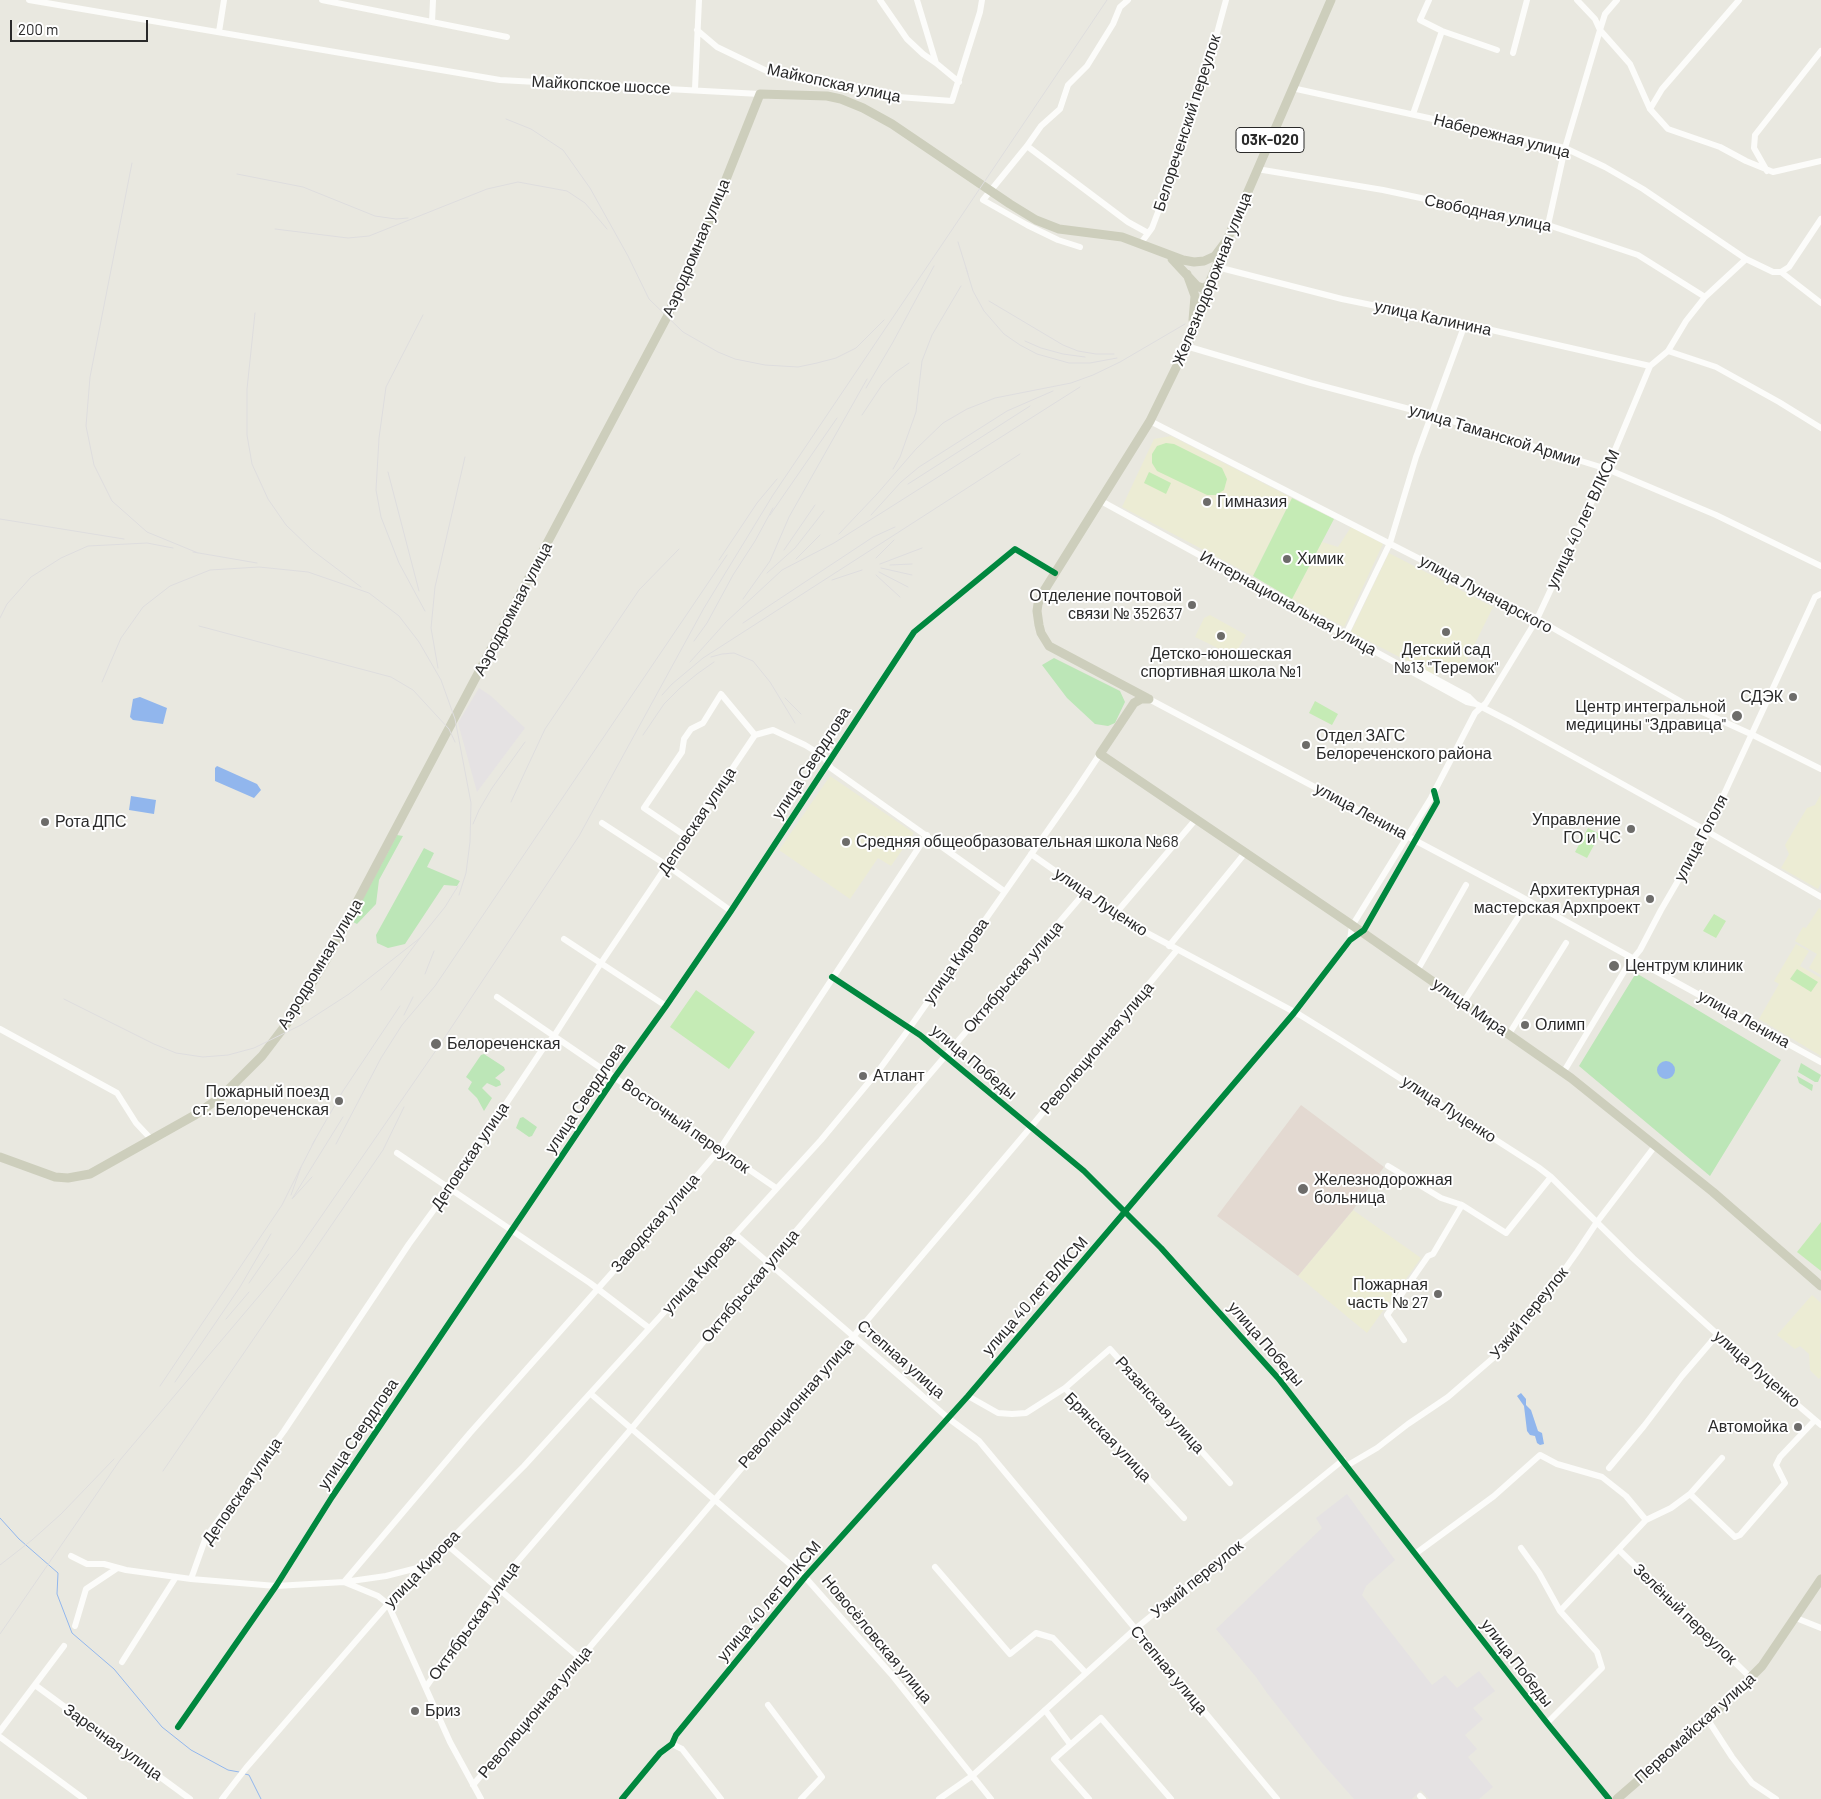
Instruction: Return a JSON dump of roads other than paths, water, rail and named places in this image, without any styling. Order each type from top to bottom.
[{"type":"main road","name":"Железнодорожная улица","points":[[1055,573],[1150,421],[1193,333],[1227,240],[1331,0]]},
{"type":"main road","name":"Майкопское шоссе","points":[[760,94],[827,96],[848,101],[892,124],[1036,220],[1059,229],[1122,237],[1141,243]]},
{"type":"main road","name":"Аэродромная улица","points":[[0,1157],[55,1177],[79,1177],[90,1174],[195,1115],[221,1097],[262,1056],[288,1022],[325,962],[667,318],[707,227],[760,94]]},
{"type":"main road","points":[[1183,260],[1197,262],[1212,257],[1227,240]]},
{"type":"main road","points":[[1141,243],[1192,265],[1210,267],[1212,271],[1210,283],[1204,288],[1197,286],[1166,254]]},
{"type":"main road","points":[[1186,345],[1193,322],[1195,301],[1194,291],[1187,274]]},
{"type":"main road","name":"улица Ленина","points":[[1055,573],[1038,604],[1037,618],[1044,640],[1056,652],[1149,699]]},
{"type":"main road","points":[[1120,684],[1129,699],[1128,710]]},
{"type":"main road","name":"улица Кирова","points":[[1100,754],[1134,703],[1142,699],[1149,699]]},
{"type":"main road","name":"улица Мира","points":[[1100,754],[1563,1073],[1713,1192],[1821,1286]]},
{"type":"main road","name":"Первомайская улица","points":[[1617,1799],[1708,1720],[1762,1666],[1821,1579]]},
{"type":"street","name":"Майкопское шоссе","points":[[29,0],[500,80],[760,94]]},
{"type":"street","points":[[219,32],[224,0]]},
{"type":"street","points":[[322,0],[343,2],[432,22],[507,36]]},
{"type":"street","points":[[432,22],[433,0]]},
{"type":"street","points":[[695,89],[699,0]]},
{"type":"street","points":[[880,0],[907,39],[959,82],[982,0]]},
{"type":"street","points":[[918,0],[936,63]]},
{"type":"street","points":[[1080,247],[1058,240],[1027,225],[984,200],[1041,126],[1060,110],[1068,85],[1088,66],[1113,24],[1120,8],[1128,0]]},
{"type":"street","name":"Белореченский переулок","points":[[1141,243],[1152,228],[1181,150],[1210,59],[1226,0]]},
{"type":"street","points":[[1429,0],[1420,20],[1442,31],[1497,50]]},
{"type":"street","points":[[1513,53],[1527,0]]},
{"type":"street","points":[[1577,0],[1630,64],[1650,109],[1668,129],[1720,147],[1767,171],[1773,172],[1821,161]]},
{"type":"street","points":[[1548,225],[1565,148],[1600,30],[1605,14],[1617,0]]},
{"type":"street","points":[[1650,109],[1662,89],[1738,0]]},
{"type":"street","name":"Майкопская улица","points":[[697,30],[717,47],[771,73],[819,78],[885,96],[952,101],[959,82]]},
{"type":"street","points":[[1413,114],[1442,31]]},
{"type":"street","points":[[1767,171],[1754,148],[1755,135],[1821,51]]},
{"type":"street","points":[[848,101],[851,88]]},
{"type":"street","name":"Набережная улица","points":[[1292,88],[1565,148],[1605,167],[1643,189],[1746,258],[1773,272],[1781,272],[1821,303]]},
{"type":"street","points":[[1027,146],[1128,222],[1148,233]]},
{"type":"street","name":"Свободная улица","points":[[1257,169],[1383,190],[1548,225],[1638,255],[1706,297]]},
{"type":"street","points":[[1781,272],[1790,267],[1821,218]]},
{"type":"street","name":"улица 40 лет ВЛКСМ","points":[[1350,940],[1352,926],[1434,791],[1475,713],[1482,707],[1537,620],[1607,468],[1650,366],[1668,351],[1686,321],[1706,297],[1746,258]]},
{"type":"street","name":"улица Калинина","points":[[1217,267],[1342,299],[1465,324],[1650,366]]},
{"type":"street","points":[[1347,632],[1390,543],[1416,457],[1465,324]]},
{"type":"street","name":"улица Таманской Армии","points":[[1186,345],[1432,415],[1607,468],[1716,515],[1821,566]]},
{"type":"street","points":[[1668,351],[1716,367],[1821,428]]},
{"type":"street","name":"улица Луначарского","points":[[1150,421],[1537,620],[1687,705],[1821,769]]},
{"type":"street","name":"Интернациональная улица","points":[[1102,499],[1469,697],[1476,704],[1707,831],[1821,897]]},
{"type":"street","name":"улица Свердлова","points":[[178,1726],[276,1586],[343,1481],[614,1077],[666,1006],[731,911],[914,632],[1014,550],[1055,573]]},
{"type":"street","name":"улица Гоголя","points":[[1563,1073],[1640,950],[1707,831],[1816,597],[1821,594]]},
{"type":"street","points":[[687,837],[644,808],[682,752],[684,739],[692,729],[703,723],[721,694],[755,735],[773,730],[805,744],[823,756],[831,768],[1004,891]]},
{"type":"street","name":"улица Ленина","points":[[1149,699],[1634,957],[1821,1062]]},
{"type":"street","name":"Деповская улица","points":[[191,1579],[206,1537],[284,1431],[528,1070],[549,1040],[554,1036],[755,735]]},
{"type":"street","name":"улица Кирова","points":[[222,1799],[240,1775],[388,1604],[422,1567],[524,1466],[821,1140],[879,1070],[910,1028],[1100,754]]},
{"type":"street","name":"улица 40 лет ВЛКСМ","points":[[622,1799],[660,1753],[672,1744],[676,1734],[805,1577],[968,1396],[1294,1013],[1350,940],[1361,933],[1437,802],[1434,791]]},
{"type":"street","points":[[1116,914],[1196,819]]},
{"type":"street","points":[[602,823],[668,866],[731,911]]},
{"type":"street","name":"Заводская улица","points":[[344,1582],[470,1433],[720,1149],[926,834]]},
{"type":"street","points":[[1169,946],[1245,853]]},
{"type":"street","name":"улица Луценко","points":[[1031,854],[1116,914],[1169,946],[1342,1041],[1538,1167],[1551,1177],[1633,1258],[1717,1335],[1818,1422]]},
{"type":"street","points":[[1417,971],[1466,885]]},
{"type":"street","name":"Октябрьская улица","points":[[426,1687],[496,1587],[1085,892]]},
{"type":"street","points":[[1463,1003],[1521,913]]},
{"type":"street","points":[[564,939],[666,1006]]},
{"type":"street","points":[[1509,1034],[1566,943]]},
{"type":"street","name":"Революционная улица","points":[[473,1785],[1030,1128],[1177,950]]},
{"type":"street","name":"улица Победы","points":[[832,977],[910,1028],[1084,1171],[1126,1211],[1278,1378],[1547,1723],[1609,1799]]},
{"type":"street","name":"Восточный переулок","points":[[497,998],[776,1188]]},
{"type":"street","points":[[0,1029],[117,1093],[136,1123],[152,1140]]},
{"type":"street","name":"Узкий переулок","points":[[1348,1466],[1370,1454],[1448,1397],[1500,1352],[1552,1286],[1597,1222],[1655,1146]]},
{"type":"street","points":[[397,1153],[598,1289],[649,1328]]},
{"type":"street","points":[[1388,1166],[1441,1198],[1462,1205],[1506,1234],[1551,1177]]},
{"type":"street","points":[[1404,1340],[1387,1315],[1428,1256],[1433,1254],[1462,1205]]},
{"type":"street","name":"Степная улица","points":[[735,1234],[948,1418],[979,1441],[1277,1799]]},
{"type":"street","points":[[1609,1468],[1697,1357],[1717,1335]]},
{"type":"street","name":"Рязанская улица","points":[[1065,1388],[1110,1349],[1230,1483]]},
{"type":"street","name":"Брянская улица","points":[[968,1396],[998,1413],[1026,1413],[1065,1388],[1184,1518]]},
{"type":"street","name":"Новосёловская улица","points":[[591,1394],[715,1498],[805,1577],[890,1674],[991,1799]]},
{"type":"street","points":[[1690,1494],[1735,1537],[1740,1534],[1785,1483],[1776,1465],[1780,1457],[1818,1422]]},
{"type":"street","points":[[1415,1554],[1494,1496],[1540,1455],[1556,1464],[1603,1476],[1626,1496],[1646,1520],[1671,1508],[1690,1494],[1722,1458]]},
{"type":"street","name":"Узкий переулок","points":[[939,1799],[972,1776],[1135,1629],[1343,1460]]},
{"type":"street","name":"Зелёный переулок","points":[[1560,1611],[1646,1520]]},
{"type":"street","points":[[446,1544],[538,1620],[580,1658]]},
{"type":"street","points":[[1520,1548],[1539,1573],[1560,1611],[1597,1652],[1602,1668],[1547,1723]]},
{"type":"street","name":"Зелёный переулок","points":[[1619,1550],[1750,1678]]},
{"type":"street","points":[[71,1556],[86,1564],[104,1564],[116,1568],[191,1579],[276,1586],[344,1582],[386,1576],[422,1567]]},
{"type":"street","points":[[935,1567],[1010,1654],[1036,1633],[1053,1638],[1086,1673]]},
{"type":"street","points":[[75,1626],[86,1589],[116,1568]]},
{"type":"street","points":[[122,1662],[176,1577]]},
{"type":"street","points":[[344,1582],[378,1596],[388,1604],[450,1742],[481,1799]]},
{"type":"street","points":[[1796,1618],[1821,1628]]},
{"type":"street","points":[[0,1730],[64,1646]]},
{"type":"street","name":"Заречная улица","points":[[35,1685],[190,1799]]},
{"type":"street","points":[[768,1705],[822,1777],[801,1799]]},
{"type":"street","points":[[1045,1710],[1070,1744]]},
{"type":"street","points":[[1090,1799],[1054,1759],[1101,1718],[1171,1799]]},
{"type":"street","points":[[1708,1720],[1732,1757],[1752,1783],[1776,1799]]},
{"type":"street","points":[[0,1737],[84,1799]]},
{"type":"street","points":[[672,1744],[682,1749],[721,1799]]},
{"type":"water","points":[[140,697],[167,708],[163,724],[133,720],[130,717],[133,699]]},
{"type":"water","points":[[217,766],[257,784],[261,790],[254,798],[215,781],[215,768]]},
{"type":"water","points":[[131,796],[156,800],[154,814],[129,810]]},
{"type":"water","points":[[1666,1061],[1672,1064],[1675,1070],[1672,1076],[1666,1079],[1660,1076],[1657,1070],[1660,1064]]},
{"type":"water","points":[[1521,1393],[1526,1399],[1526,1405],[1531,1410],[1538,1431],[1542,1433],[1544,1444],[1540,1445],[1537,1443],[1535,1436],[1530,1435],[1527,1431],[1524,1406],[1517,1396]]},
{"type":"waterway","points":[[0,1518],[19,1539],[58,1573],[57,1594],[72,1633],[114,1669],[162,1727],[191,1750],[228,1770],[239,1772]]},
{"type":"waterway","points":[[245,1774],[249,1775],[261,1799]]},
{"type":"railway","points":[[0,1634],[120,1460],[298,1250],[439,1046],[579,836],[704,608],[773,495],[1107,0]]},
{"type":"railway","points":[[506,119],[531,129],[563,150],[590,188],[628,256],[649,299],[683,332],[718,352],[735,359],[765,365],[798,367],[836,358],[856,348],[884,320]]},
{"type":"railway","points":[[132,163],[90,377],[86,426],[94,465],[112,501],[147,532],[198,553]]},
{"type":"railway","points":[[237,174],[303,187],[375,216],[396,219],[408,218]]},
{"type":"railway","points":[[275,229],[348,238],[369,236],[487,189],[518,182],[567,191],[585,203],[607,229]]},
{"type":"railway","points":[[958,242],[968,274]]},
{"type":"railway","points":[[866,388],[934,266]]},
{"type":"railway","points":[[966,268],[973,291],[984,311],[1004,334],[1020,345],[1037,354],[1069,363],[1090,363],[1117,358]]},
{"type":"railway","points":[[893,469],[900,457],[916,412],[922,361],[932,335],[961,286]]},
{"type":"railway","points":[[989,301],[1063,345],[1078,351],[1114,354]]},
{"type":"railway","points":[[255,313],[247,389],[247,435],[252,464],[268,499],[286,525],[312,550],[361,587]]},
{"type":"railway","points":[[423,315],[386,387],[379,438],[376,490],[381,517],[399,563],[425,611]]},
{"type":"railway","points":[[839,534],[916,449],[943,423],[967,409],[995,398],[1071,383],[1093,375],[1120,362],[1185,324]]},
{"type":"railway","points":[[1025,341],[1063,354],[1085,357]]},
{"type":"railway","points":[[862,415],[882,385],[909,363]]},
{"type":"railway","points":[[743,599],[770,561],[789,517],[867,379]]},
{"type":"railway","points":[[690,662],[726,622],[782,570],[834,543],[1080,387]]},
{"type":"railway","points":[[871,515],[901,482],[919,467],[1007,411],[1053,391]]},
{"type":"railway","points":[[908,484],[1030,406]]},
{"type":"railway","points":[[770,515],[837,418]]},
{"type":"railway","points":[[662,695],[703,658],[1020,454]]},
{"type":"railway","points":[[438,668],[431,628],[435,587],[465,457]]},
{"type":"railway","points":[[388,472],[419,591]]},
{"type":"railway","points":[[719,560],[757,503],[777,479]]},
{"type":"railway","points":[[784,550],[815,505]]},
{"type":"railway","points":[[694,641],[707,623],[773,508]]},
{"type":"railway","points":[[767,573],[795,548],[824,511]]},
{"type":"railway","points":[[0,519],[124,539]]},
{"type":"railway","points":[[743,623],[873,537],[895,527]]},
{"type":"railway","points":[[796,559],[820,535]]},
{"type":"railway","points":[[876,558],[894,540]]},
{"type":"railway","points":[[0,618],[7,604],[31,577],[61,558],[88,546],[147,543],[173,548]]},
{"type":"railway","points":[[880,564],[922,548]]},
{"type":"railway","points":[[511,802],[545,729],[639,590],[679,549]]},
{"type":"railway","points":[[193,552],[257,563]]},
{"type":"railway","points":[[336,1144],[381,1058],[402,1025],[435,986],[727,555]]},
{"type":"railway","points":[[890,565],[912,564]]},
{"type":"railway","points":[[102,682],[121,638],[143,607],[170,586],[210,570],[259,567],[308,572],[369,593],[399,616],[419,642],[441,680],[455,719],[471,803],[470,842],[466,873],[459,895]]},
{"type":"railway","points":[[881,568],[912,575]]},
{"type":"railway","points":[[832,580],[862,570]]},
{"type":"railway","points":[[879,572],[908,587]]},
{"type":"railway","points":[[876,575],[900,597]]},
{"type":"railway","points":[[199,626],[391,677],[413,690],[449,729],[455,742]]},
{"type":"railway","points":[[711,657],[734,653],[753,661],[770,682],[795,723]]},
{"type":"railway","points":[[643,735],[664,704],[680,688],[714,662]]},
{"type":"railway","points":[[785,698],[801,714]]},
{"type":"railway","points":[[473,824],[492,788],[525,742]]},
{"type":"railway","points":[[381,990],[445,907],[458,886]]},
{"type":"railway","points":[[64,999],[176,1053],[203,1057],[228,1055],[254,1048],[301,1025],[349,994],[420,938]]},
{"type":"railway","points":[[425,974],[434,951]]},
{"type":"railway","points":[[404,1015],[413,997]]},
{"type":"railway","points":[[312,1145],[343,1091],[400,1006]]},
{"type":"railway","points":[[163,1471],[383,1150],[404,1107]]},
{"type":"railway","points":[[312,1177],[292,1199],[343,1117]]},
{"type":"railway","points":[[301,1167],[315,1140]]},
{"type":"railway","points":[[160,1386],[282,1205],[301,1167],[291,1195]]},
{"type":"railway","points":[[175,1382],[240,1287],[271,1234]]},
{"type":"railway","points":[[249,1283],[269,1254]]},
{"type":"railway","points":[[226,1319],[249,1292]]},
{"type":"railway","points":[[0,1565],[61,1514],[114,1459]]},
{"type":"place","name":"Гимназия","points":[[1207,502]]},
{"type":"place","name":"Химик","points":[[1287,559]]},
{"type":"place","name":"Отделение почтовой связи № 352637","points":[[1192,605]]},
{"type":"place","name":"Детский сад №13 \"Теремок\"","points":[[1446,632]]},
{"type":"place","name":"Детско-юношеская спортивная школа №1","points":[[1221,636]]},
{"type":"place","name":"СДЭК","points":[[1793,697]]},
{"type":"place","name":"Центр интегральной медицины \"Здравица\"","points":[[1737,716]]},
{"type":"place","name":"Отдел ЗАГС Белореченского района","points":[[1306,745]]},
{"type":"place","name":"Рота ДПС","points":[[45,822]]},
{"type":"place","name":"Управление ГО и ЧС","points":[[1631,829]]},
{"type":"place","name":"Средняя общеобразовательная школа №68","points":[[846,842]]},
{"type":"place","name":"Архитектурная мастерская Архпроект","points":[[1650,899]]},
{"type":"place","name":"Центрум клиник","points":[[1614,966]]},
{"type":"place","name":"Олимп","points":[[1525,1025]]},
{"type":"place","name":"Белореченская","points":[[436,1044]]},
{"type":"place","name":"Атлант","points":[[863,1076]]},
{"type":"place","name":"Пожарный поезд ст. Белореченская","points":[[339,1101]]},
{"type":"place","name":"Железнодорожная больница","points":[[1303,1189]]},
{"type":"place","name":"Пожарная часть № 27","points":[[1438,1294]]},
{"type":"place","name":"Автомойка","points":[[1798,1427]]},
{"type":"place","name":"Бриз","points":[[415,1711]]}]
